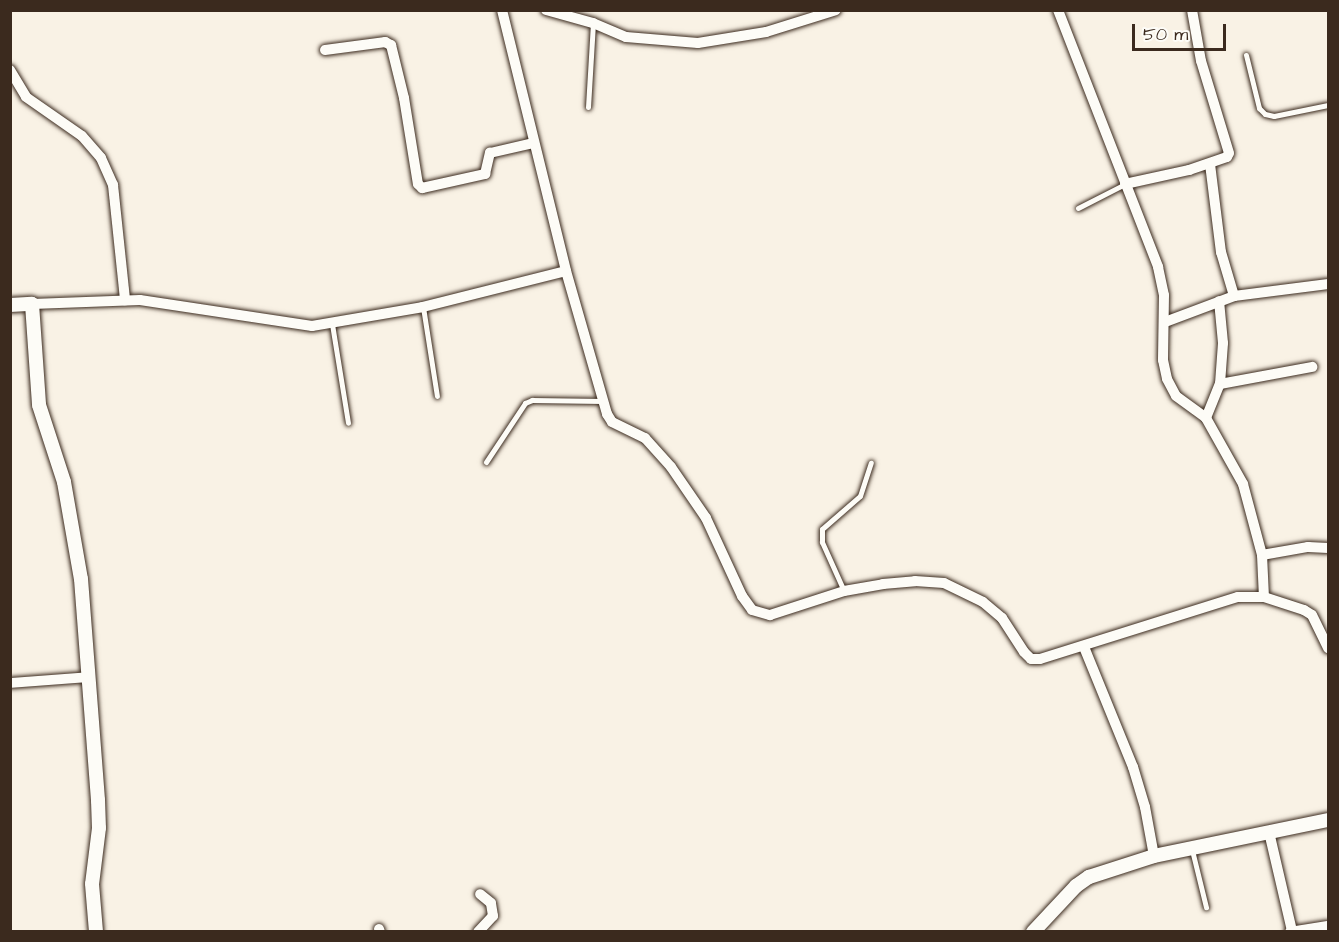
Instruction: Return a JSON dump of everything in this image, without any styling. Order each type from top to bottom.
[{"type":"street","points":[[502,10],[566,271],[603,401],[612,422],[645,438],[671,467],[706,518],[742,596],[752,610],[770,615],[844,591],[915,581],[944,583],[983,602],[1002,618],[1031,659],[1040,659],[1238,597],[1264,597],[1304,610],[1312,615],[1325,632],[1329,648]]},
{"type":"street","points":[[546,10],[593,23],[626,37],[698,43],[766,32],[836,10]]},
{"type":"street","points":[[1058,10],[1102,118],[1158,267],[1165,322],[1163,360],[1167,379],[1176,396],[1206,418],[1243,484],[1262,555],[1264,597]]},
{"type":"street","points":[[1125,184],[1210,164],[1227,158],[1229,153],[1202,61],[1192,10]]},
{"type":"street","points":[[325,50],[386,42],[391,45],[404,98],[418,184],[422,188],[485,174],[490,153],[533,143]]},
{"type":"street","points":[[10,70],[26,97],[82,136],[101,158],[113,185],[125,300]]},
{"type":"street","points":[[1210,164],[1221,252],[1234,296]]},
{"type":"street","points":[[10,305],[125,300],[243,314],[291,324],[332,324],[423,307],[566,271]]},
{"type":"street","points":[[1165,322],[1234,296],[1329,284]]},
{"type":"street","points":[[1206,418],[1220,384],[1223,343],[1219,301]]},
{"type":"street","points":[[32,304],[39,405],[64,482],[81,579],[98,800],[99,828],[92,884],[96,932]]},
{"type":"street","points":[[1220,384],[1312,367]]},
{"type":"street","points":[[1262,555],[1308,547],[1329,548]]},
{"type":"street","points":[[1084,647],[1133,767],[1145,807],[1154,856]]},
{"type":"street","points":[[10,683],[90,678]]},
{"type":"street","points":[[1033,932],[1076,886],[1089,877],[1154,856],[1329,820]]},
{"type":"street","points":[[1269,832],[1291,931],[1329,926]]},
{"type":"street","points":[[478,932],[493,916],[491,903],[480,894]]},
{"type":"lane","points":[[588,107],[593,23]]},
{"type":"lane","points":[[1246,55],[1259,108],[1265,114],[1274,116],[1329,105]]},
{"type":"lane","points":[[1078,208],[1125,184]]},
{"type":"lane","points":[[423,307],[437,396]]},
{"type":"lane","points":[[332,324],[348,423]]},
{"type":"lane","points":[[486,462],[525,403],[532,400],[603,401]]},
{"type":"lane","points":[[844,591],[822,542],[822,529],[860,496],[871,463]]},
{"type":"lane","points":[[1192,848],[1206,907]]}]
